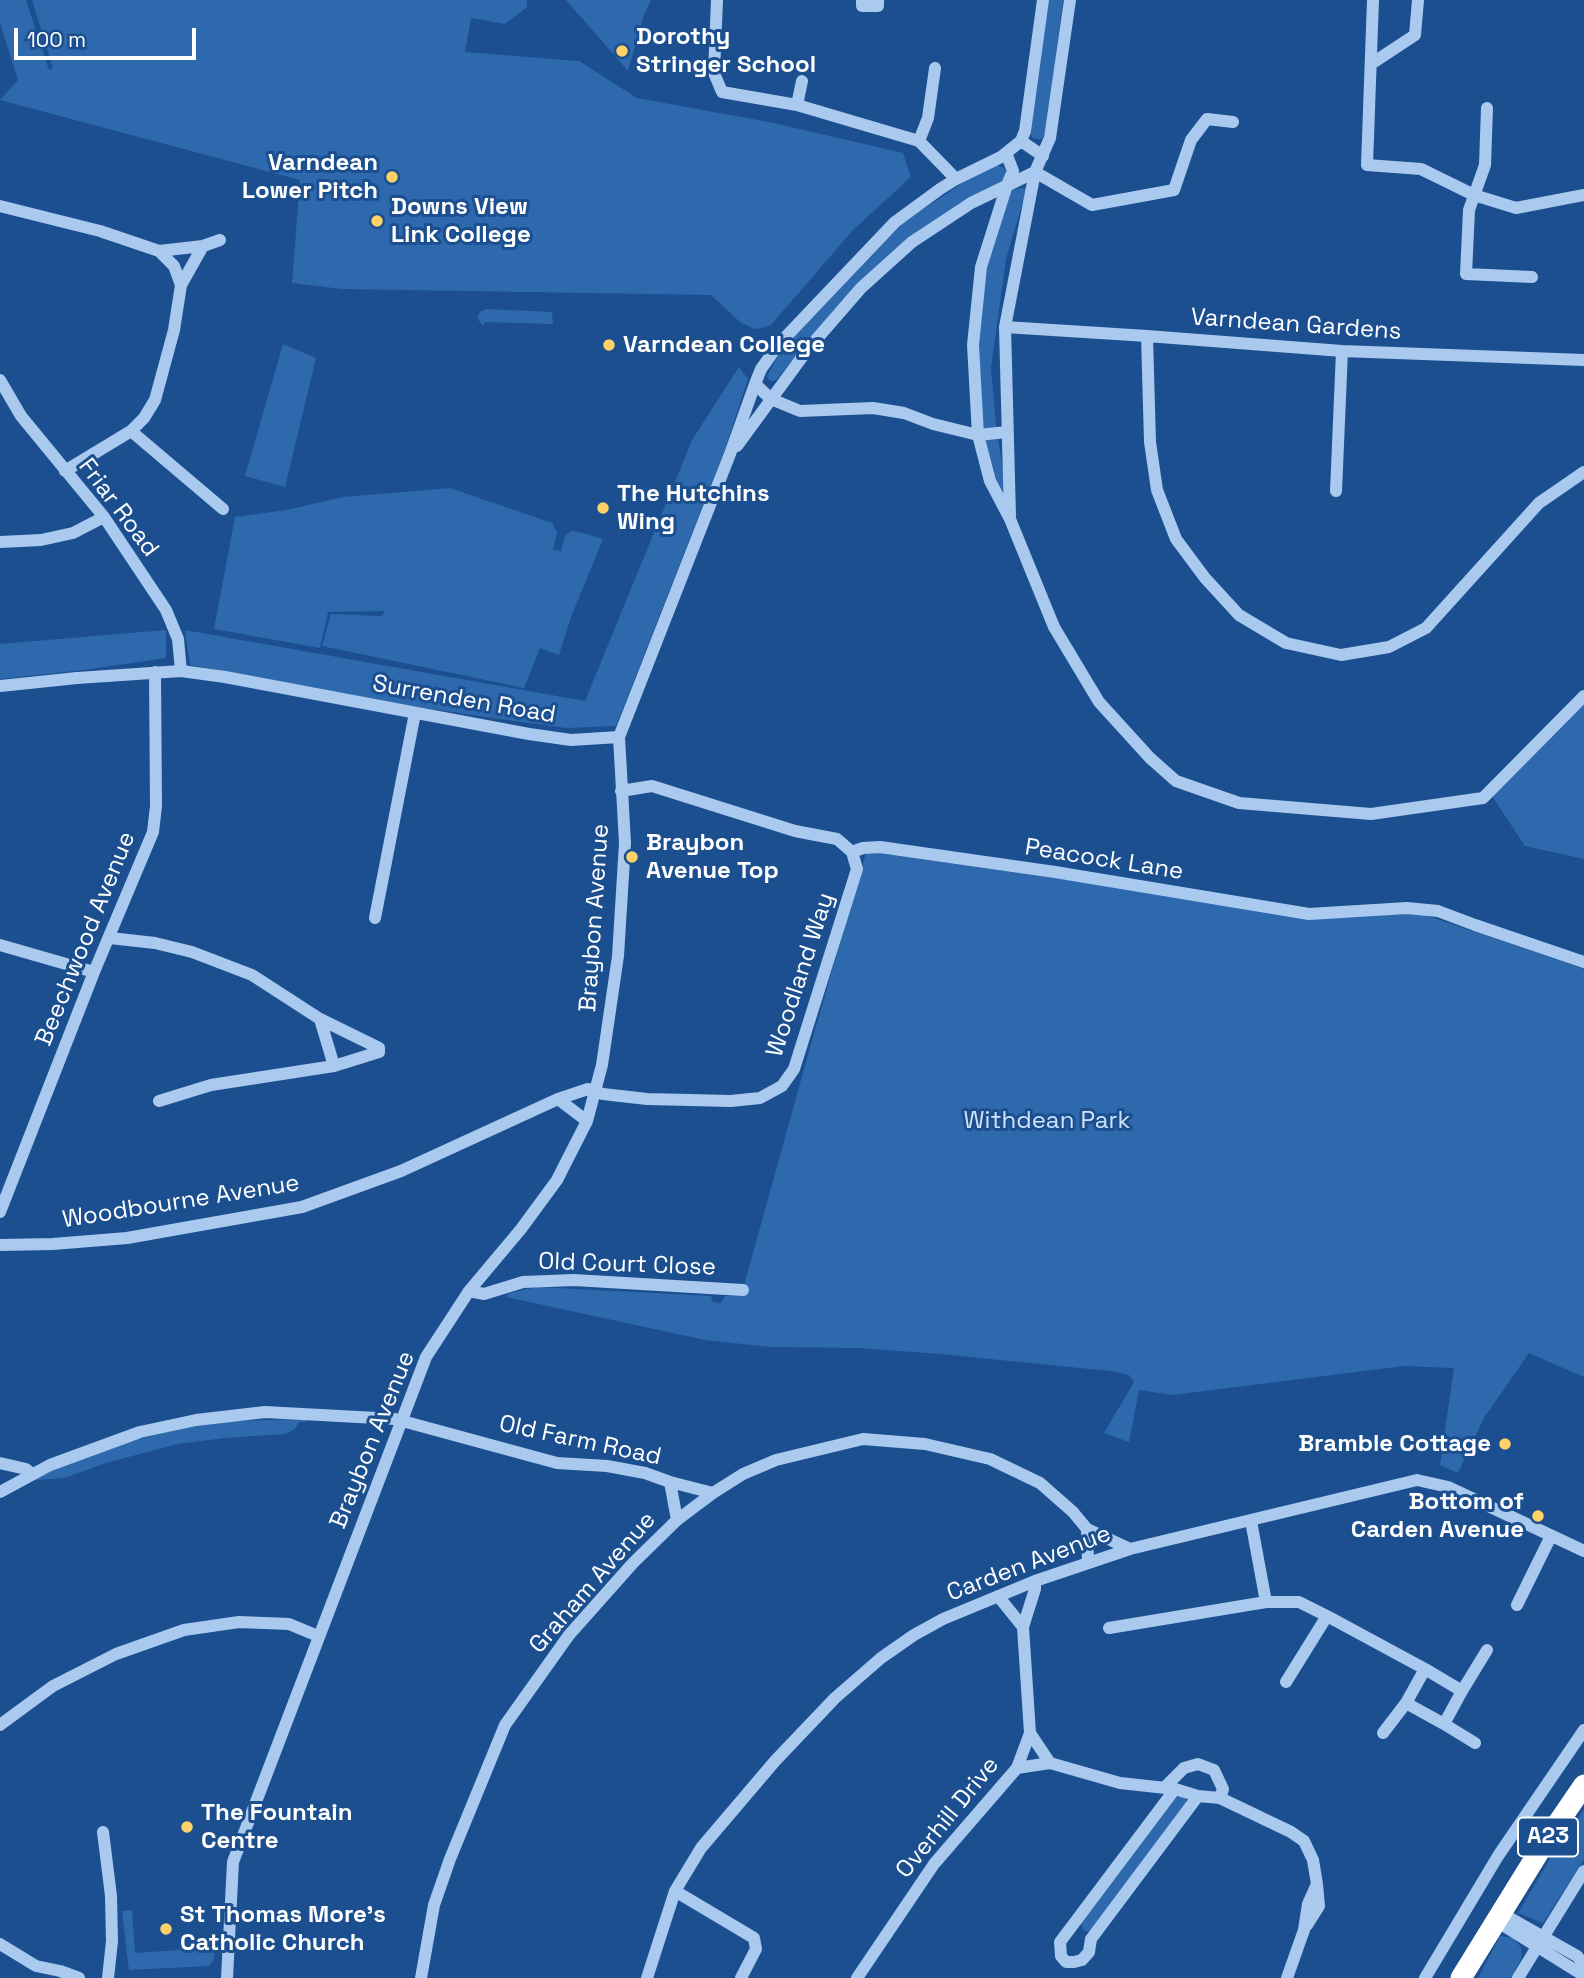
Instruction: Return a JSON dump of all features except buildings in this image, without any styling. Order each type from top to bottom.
[{"type":"highway","name":"A23","points":[[1461,1978],[1545,1842],[1584,1785]]},
{"type":"street","points":[[717,0],[714,72],[722,92],[797,105],[919,141],[956,179]]},
{"type":"street","points":[[862,0],[862,6],[878,6],[878,0]]},
{"type":"street","points":[[619,737],[761,369],[778,345],[895,222],[956,179],[1006,153],[1021,141],[1025,131],[1043,0]]},
{"type":"street","points":[[1010,519],[1005,327],[1035,172],[1049,138],[1070,0]]},
{"type":"street","points":[[1373,0],[1367,165],[1421,169],[1474,195],[1516,208],[1584,195]]},
{"type":"street","points":[[1371,64],[1415,35],[1418,0]]},
{"type":"street","points":[[919,141],[928,118],[934,68]]},
{"type":"street","points":[[797,105],[802,81]]},
{"type":"street","points":[[1487,108],[1485,165],[1469,210],[1466,274],[1532,277]]},
{"type":"street","points":[[1035,172],[1092,205],[1174,190],[1191,140],[1207,119],[1233,122]]},
{"type":"street","points":[[1021,141],[1043,156]]},
{"type":"street","points":[[1006,153],[1013,171],[981,267],[973,345],[978,435],[990,481],[1010,519],[1055,627],[1100,702],[1150,758],[1176,780],[1238,803],[1371,814],[1483,798],[1584,696]]},
{"type":"street","points":[[730,454],[808,349],[861,288],[912,242],[971,203],[1035,172]]},
{"type":"street","points":[[0,206],[100,231],[159,251],[203,246],[220,240]]},
{"type":"street","points":[[65,471],[131,431],[144,418],[155,400],[174,330],[181,285],[203,246]]},
{"type":"street","points":[[159,251],[174,267],[181,285]]},
{"type":"street","name":"Varndean Gardens","points":[[1005,327],[1342,351],[1584,360]]},
{"type":"street","points":[[1147,336],[1150,442],[1157,490],[1175,539],[1205,578],[1239,615],[1286,643],[1341,654],[1388,647],[1426,628],[1539,503],[1584,472]]},
{"type":"street","points":[[1336,491],[1342,351]]},
{"type":"street","name":"Friar Road","points":[[0,380],[22,416],[104,517],[166,610],[178,639],[181,671]]},
{"type":"street","points":[[754,384],[771,398],[800,411],[873,408],[904,413],[933,424],[978,435],[1007,432]]},
{"type":"street","points":[[131,431],[223,509]]},
{"type":"street","points":[[0,542],[57,538],[73,534],[104,517]]},
{"type":"street","name":"Surrenden Road","points":[[0,686],[181,671],[571,740],[619,737]]},
{"type":"street","name":"Beechwood Avenue","points":[[0,1212],[93,972],[110,937],[155,824],[155,672]]},
{"type":"street","points":[[375,918],[415,713]]},
{"type":"street","name":"Braybon Avenue","points":[[227,1978],[233,1861],[426,1357],[469,1291],[521,1229],[557,1180],[587,1121],[609,1031],[618,956],[625,844],[619,737]]},
{"type":"street","points":[[621,791],[652,786],[795,831],[837,839],[852,852]]},
{"type":"street","name":"Peacock Lane","points":[[852,852],[880,847],[1055,872],[1309,914],[1408,908],[1438,911],[1584,962]]},
{"type":"street","name":"Woodland Way","points":[[595,1091],[647,1099],[731,1101],[760,1098],[782,1086],[794,1069],[857,869],[852,852]]},
{"type":"street","points":[[110,937],[173,947],[252,975],[320,1019],[380,1050],[334,1066],[211,1085],[159,1101]]},
{"type":"street","points":[[0,944],[93,972]]},
{"type":"street","points":[[320,1019],[334,1066]]},
{"type":"street","name":"Woodbourne Avenue","points":[[0,1245],[127,1238],[302,1207],[401,1171],[558,1099],[588,1089],[595,1091]]},
{"type":"street","points":[[558,1099],[587,1121]]},
{"type":"street","name":"Old Court Close","points":[[469,1291],[484,1294],[523,1282],[574,1280],[743,1290]]},
{"type":"street","name":"Old Farm Road","points":[[0,1492],[50,1465],[139,1432],[265,1412],[400,1420],[557,1463],[607,1466],[645,1473],[713,1493]]},
{"type":"street","name":"Graham Avenue","points":[[421,1978],[434,1905],[450,1858],[505,1726],[569,1635],[633,1563],[677,1520],[743,1474],[776,1460],[863,1439],[925,1444],[990,1459],[1040,1483],[1073,1512],[1087,1529],[1130,1549]]},
{"type":"street","points":[[0,1463],[26,1469],[32,1474]]},
{"type":"street","name":"Carden Avenue","points":[[647,1978],[675,1891],[701,1848],[775,1761],[835,1698],[881,1658],[943,1619],[1035,1581],[1157,1541],[1417,1480],[1448,1487],[1584,1551]]},
{"type":"street","name":"Old Farm Road","points":[[670,1482],[677,1520]]},
{"type":"street","points":[[1251,1521],[1266,1602]]},
{"type":"street","points":[[1087,1529],[1088,1562]]},
{"type":"street","points":[[1517,1605],[1551,1536]]},
{"type":"street","name":"Overhill Drive","points":[[857,1978],[934,1864],[1017,1768],[1030,1733],[1023,1627],[1035,1581]]},
{"type":"street","points":[[998,1596],[1023,1627]]},
{"type":"street","points":[[1110,1628],[1266,1602],[1299,1602],[1462,1691]]},
{"type":"street","points":[[1286,1682],[1327,1616]]},
{"type":"street","points":[[0,1726],[53,1686],[116,1654],[184,1629],[239,1622],[289,1624],[318,1636]]},
{"type":"street","points":[[1444,1724],[1488,1650]]},
{"type":"street","points":[[1383,1733],[1406,1703],[1425,1669]]},
{"type":"street","points":[[1406,1703],[1475,1743]]},
{"type":"street","points":[[1425,1978],[1498,1856],[1584,1730]]},
{"type":"street","points":[[1030,1733],[1050,1763]]},
{"type":"street","points":[[1017,1768],[1050,1763],[1120,1783],[1220,1798],[1304,1841],[1313,1860],[1319,1906],[1304,1930],[1287,1978]]},
{"type":"street","points":[[1198,1796],[1091,1939],[1088,1952],[1082,1960],[1066,1962],[1061,1956],[1060,1942],[1149,1826],[1184,1768],[1198,1764],[1214,1770],[1223,1789],[1220,1798]]},
{"type":"street","points":[[1522,1823],[1545,1842]]},
{"type":"street","points":[[1149,1826],[1166,1838]]},
{"type":"street","points":[[103,1832],[111,1896],[112,1941],[108,1978]]},
{"type":"street","points":[[1518,1978],[1584,1871]]},
{"type":"street","points":[[675,1891],[754,1938],[756,1949],[741,1978]]},
{"type":"street","points":[[1498,1917],[1539,1941],[1578,1972],[1584,1973]]},
{"type":"street","points":[[1073,1927],[1091,1939]]},
{"type":"street","points":[[1539,1941],[1577,1956],[1584,1964]]},
{"type":"street","points":[[0,1944],[36,1972],[60,1971],[79,1978]]},
{"type":"green space","points":[[0,0],[26,0],[49,70],[53,68],[32,0],[527,0],[527,7],[505,24],[471,18],[465,52],[579,61],[637,98],[774,123],[903,153],[911,177],[853,230],[771,325],[762,328],[754,329],[740,322],[711,295],[342,289],[292,283],[300,180],[0,100],[18,80],[0,23]]},
{"type":"green space","name":"Dorothy Stringer School","points":[[566,0],[651,0],[628,71]]},
{"type":"green space","points":[[1047,0],[1063,0],[1046,132],[1042,139],[1037,139],[1032,138],[1030,131]]},
{"type":"green space","points":[[997,165],[1007,173],[1005,180],[961,202],[911,236],[812,336],[777,379],[769,380],[767,376],[787,340],[901,224],[964,182]]},
{"type":"green space","points":[[1027,188],[1006,259],[991,368],[1010,519],[990,481],[974,345],[987,268],[1011,189]]},
{"type":"green space","points":[[486,309],[552,312],[553,324],[484,322],[484,326],[478,316]]},
{"type":"green space","points":[[283,344],[316,358],[285,487],[245,476]]},
{"type":"green space","points":[[739,367],[748,379],[724,452],[616,726],[566,728],[492,718],[190,665],[185,630],[585,701],[692,440]]},
{"type":"green space","points":[[450,488],[552,523],[557,532],[553,550],[561,551],[565,536],[571,531],[603,539],[571,617],[559,655],[540,648],[524,688],[322,646],[331,614],[382,616],[385,611],[328,612],[320,648],[214,629],[235,517],[287,510],[343,497]]},
{"type":"green space","points":[[166,630],[166,658],[0,679],[0,644]]},
{"type":"green space","points":[[1584,695],[1584,859],[1525,846],[1490,793]]},
{"type":"green space","name":"Withdean Park","points":[[876,850],[1289,917],[1408,911],[1584,969],[1584,1377],[1529,1353],[1484,1418],[1458,1473],[1440,1465],[1454,1368],[1403,1366],[1173,1395],[1139,1390],[1129,1442],[1104,1433],[1134,1382],[1129,1375],[940,1354],[858,1348],[770,1347],[705,1340],[506,1297],[514,1292],[537,1287],[711,1296],[713,1302],[721,1303],[725,1296],[741,1296],[866,853]]},
{"type":"green space","points":[[306,1419],[306,1422],[299,1422],[295,1429],[285,1434],[177,1444],[106,1463],[64,1478],[37,1480],[36,1477],[100,1449],[195,1425]]},
{"type":"green space","points":[[1180,1796],[1186,1799],[1186,1802],[1092,1931],[1084,1931],[1081,1924]]},
{"type":"green space","points":[[1584,1809],[1584,1860],[1543,1923],[1518,1913],[1554,1852]]},
{"type":"green space","points":[[132,1910],[135,1953],[179,1950],[179,1946],[215,1945],[214,1960],[208,1966],[129,1970],[122,1911]]},
{"type":"green space","points":[[1500,1936],[1513,1938],[1521,1947],[1522,1957],[1511,1978],[1478,1978]]},
{"type":"place","name":"Dorothy Stringer School","points":[[622,51]]},
{"type":"place","name":"Varndean Lower Pitch","points":[[392,177]]},
{"type":"place","name":"Downs View Link College","points":[[377,221]]},
{"type":"place","name":"Varndean College","points":[[609,345]]},
{"type":"place","name":"The Hutchins Wing","points":[[603,508]]},
{"type":"place","name":"Braybon Avenue Top","points":[[632,857]]},
{"type":"place","name":"Bramble Cottage","points":[[1505,1444]]},
{"type":"place","name":"Bottom of Carden Avenue","points":[[1538,1516]]},
{"type":"place","name":"The Fountain Centre","points":[[187,1827]]},
{"type":"place","name":"St Thomas More's Catholic Church","points":[[166,1929]]}]
